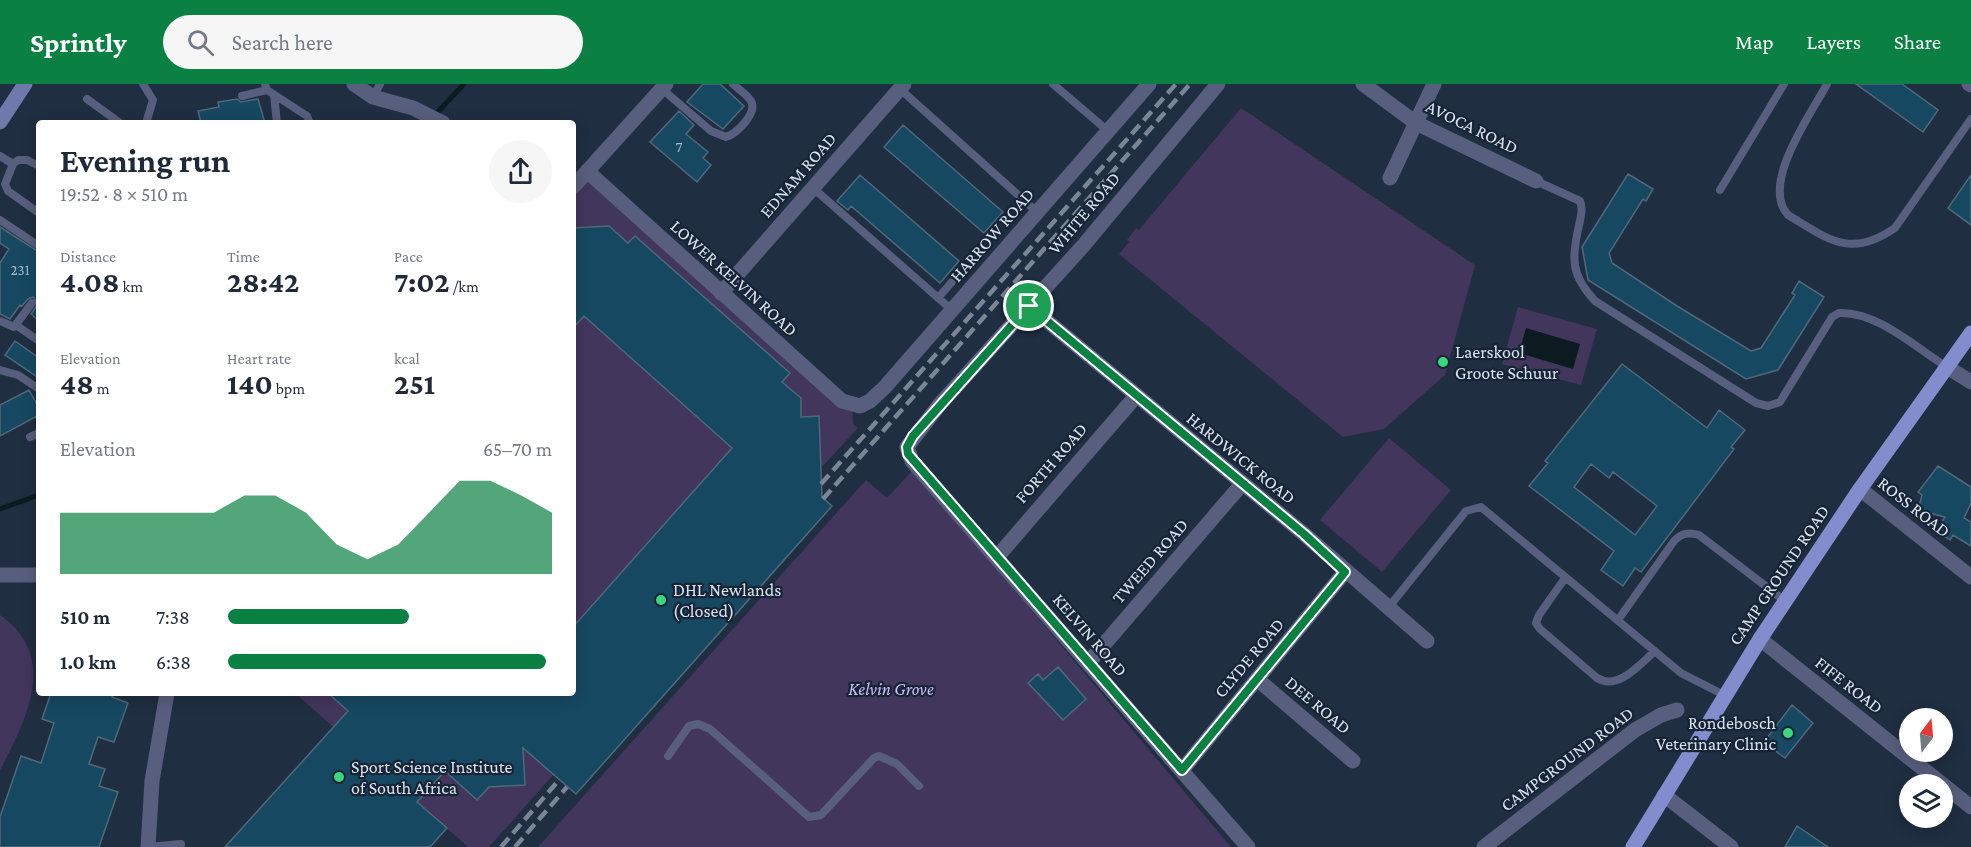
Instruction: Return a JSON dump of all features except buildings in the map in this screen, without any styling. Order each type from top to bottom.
[{"type":"main road","points":[[0,122],[25,84]]},
{"type":"main road","name":"CAMP GROUND ROAD","points":[[1633,847],[1760,639],[1860,489],[1971,333]]},
{"type":"street","points":[[354,84],[376,90],[436,120]]},
{"type":"street","name":"HARROW ROAD","points":[[860,406],[870,401],[885,387],[1149,84]]},
{"type":"street","name":"WHITE ROAD","points":[[907,447],[940,404],[1083,246],[1218,84]]},
{"type":"street","name":"AVOCA ROAD","points":[[1363,84],[1416,123],[1536,181]]},
{"type":"street","points":[[1390,178],[1434,84]]},
{"type":"street","points":[[576,184],[664,86]]},
{"type":"street","name":"EDNAM ROAD","points":[[721,293],[902,86]]},
{"type":"street","name":"LOWER KELVIN ROAD","points":[[587,171],[843,400],[860,406]]},
{"type":"street","name":"HARDWICK ROAD","points":[[1029,306],[1427,641]]},
{"type":"street","points":[[1947,367],[1971,382]]},
{"type":"street","name":"FORTH ROAD","points":[[997,557],[1136,396]]},
{"type":"street","name":"KELVIN ROAD","points":[[907,447],[912,462],[1248,847]]},
{"type":"street","name":"TWEED ROAD","points":[[1088,663],[1242,484]]},
{"type":"street","name":"ROSS ROAD","points":[[1860,489],[1971,577]]},
{"type":"street","name":"CLYDE ROAD","points":[[1182,770],[1345,572]]},
{"type":"street","points":[[0,575],[36,575]]},
{"type":"street","name":"FIFE ROAD","points":[[1760,639],[1971,807]]},
{"type":"street","name":"DEE ROAD","points":[[1257,679],[1353,761]]},
{"type":"street","points":[[148,847],[152,781],[166,696]]},
{"type":"street","name":"CAMPGROUND ROAD","points":[[1484,847],[1635,730],[1661,715],[1677,710]]},
{"type":"street","points":[[1664,795],[1731,847]]},
{"type":"lane","points":[[143,84],[153,100],[147,120]]},
{"type":"lane","points":[[664,86],[711,131],[726,137],[732,135],[749,117],[752,107],[750,99],[733,84]]},
{"type":"lane","points":[[1053,84],[1108,131]]},
{"type":"lane","points":[[1720,190],[1784,84]]},
{"type":"lane","points":[[1827,84],[1792,148],[1781,176],[1779,192],[1783,209],[1788,214],[1834,242],[1843,245],[1866,243],[1883,237],[1895,228],[1971,119]]},
{"type":"lane","points":[[902,86],[1037,212]]},
{"type":"lane","points":[[242,96],[269,90],[308,120]]},
{"type":"lane","points":[[269,90],[276,120]]},
{"type":"lane","points":[[87,99],[116,120]]},
{"type":"lane","points":[[0,156],[13,164]]},
{"type":"lane","points":[[36,165],[22,159],[13,164],[5,180],[6,188],[36,211]]},
{"type":"lane","points":[[1536,181],[1580,201],[1582,210],[1574,266],[1578,281],[1595,301],[1756,403],[1768,406],[1780,402],[1832,317],[1839,313],[1853,314],[1880,325],[1947,367]]},
{"type":"lane","points":[[813,188],[952,310]]},
{"type":"lane","points":[[0,220],[36,244]]},
{"type":"lane","points":[[938,298],[957,276]]},
{"type":"lane","points":[[0,321],[11,327],[16,325],[32,303]]},
{"type":"lane","points":[[16,325],[36,339]]},
{"type":"lane","points":[[0,370],[18,375],[36,387]]},
{"type":"lane","points":[[30,437],[36,434]]},
{"type":"lane","points":[[1388,608],[1466,511],[1476,506],[1490,512],[1565,578],[1681,673],[1724,695]]},
{"type":"lane","points":[[1618,620],[1674,541],[1680,535],[1691,532],[1699,535],[1785,601]]},
{"type":"lane","points":[[1565,578],[1539,615],[1536,623],[1540,629],[1598,678],[1608,682],[1618,680],[1655,651]]},
{"type":"lane","points":[[668,756],[689,726],[698,724],[710,729],[808,817],[816,818],[874,758],[879,756],[897,764],[919,786]]},
{"type":"lane","points":[[148,847],[181,844]]},
{"type":"green space","points":[[1241,108],[1475,265],[1445,375],[1384,429],[1343,437],[1119,254],[1129,242],[1127,240],[1136,228],[1139,230]]},
{"type":"green space","name":"DHL Newlands (Closed)","points":[[587,171],[852,404],[853,424],[858,428],[821,468],[822,497],[832,506],[576,794],[553,775],[489,847],[468,847],[298,696],[576,696],[576,184]]},
{"type":"green space","points":[[1518,307],[1597,329],[1581,385],[1502,364]]},
{"type":"green space","points":[[1389,438],[1451,490],[1382,572],[1320,520]]},
{"type":"green space","name":"Kelvin Grove","points":[[913,470],[1231,847],[538,847],[866,480],[887,498]]},
{"type":"green space","points":[[0,615],[18,631],[29,649],[33,669],[32,689],[27,709],[20,730],[0,770]]},
{"type":"shaded area","points":[[1526,328],[1580,344],[1573,369],[1519,353]]},
{"type":"waterway","points":[[433,117],[464,84]]},
{"type":"waterway","points":[[0,509],[36,496]]},
{"type":"railway","points":[[821,484],[1176,84]]},
{"type":"railway","points":[[823,499],[1190,84]]},
{"type":"railway","points":[[501,847],[559,780]]},
{"type":"railway","points":[[515,847],[567,787]]},
{"type":"place","name":"Laerskool Groote Schuur","points":[[1443,362]]},
{"type":"place","name":"DHL Newlands (Closed)","points":[[661,600]]},
{"type":"place","name":"Rondebosch Veterinary Clinic","points":[[1788,733]]},
{"type":"place","name":"Sport Science Institute of South Africa","points":[[339,777]]},
{"type":"route","points":[[1029,306],[1304,534],[1345,572],[1182,770],[912,462],[908,454],[907,447],[913,436],[1029,306]]}]
